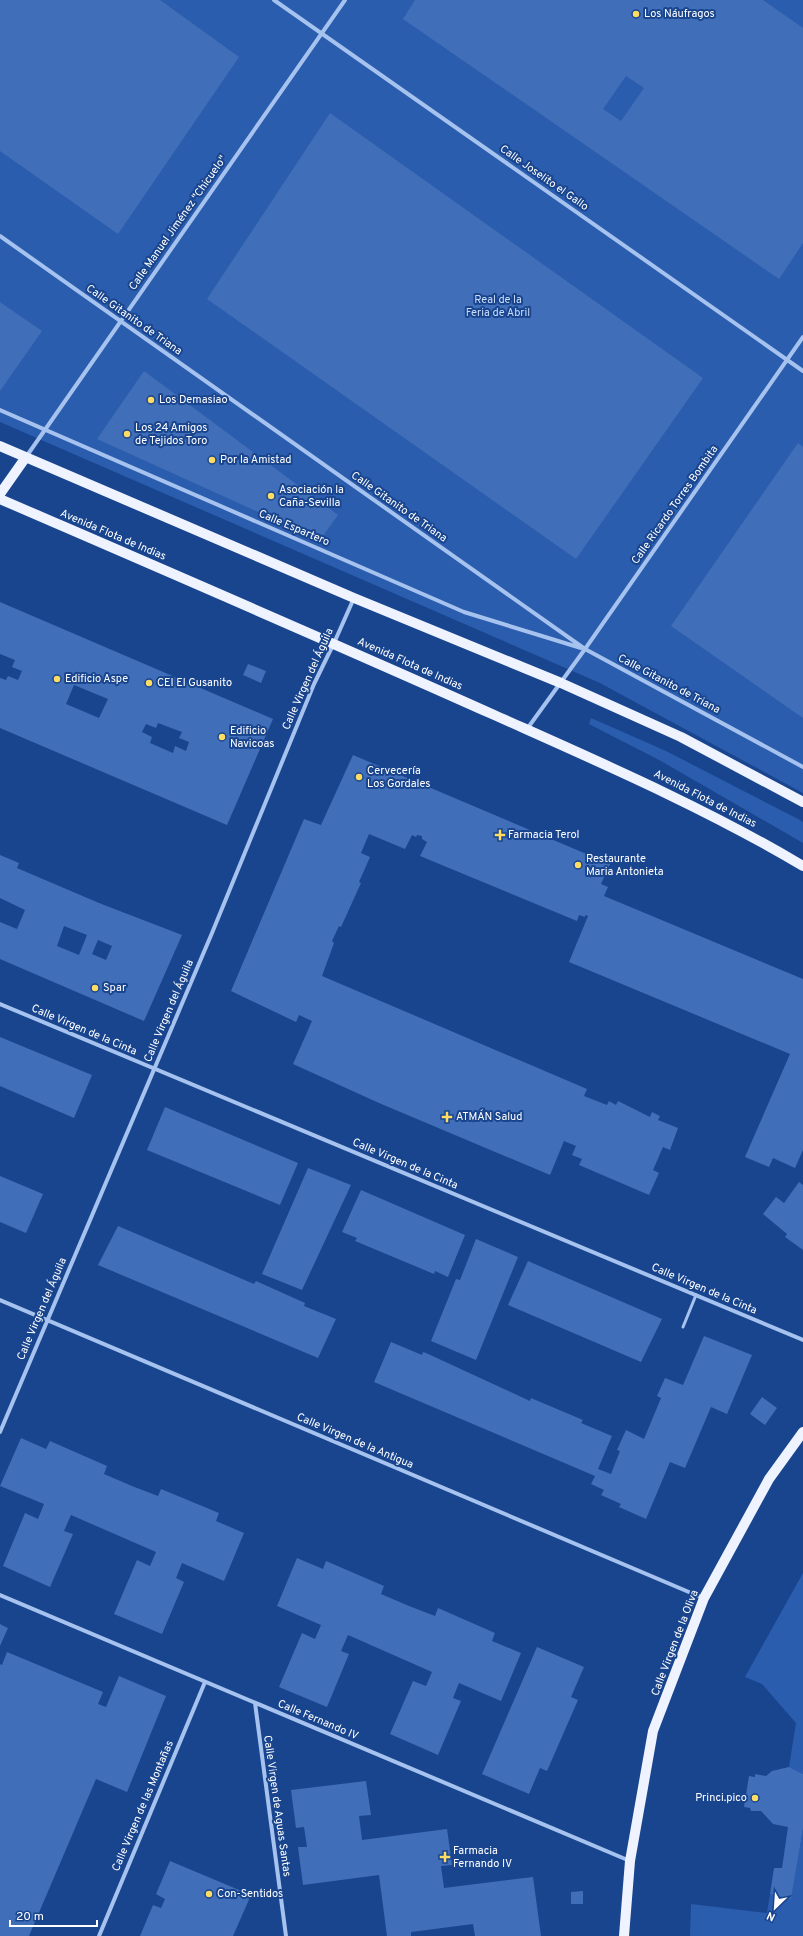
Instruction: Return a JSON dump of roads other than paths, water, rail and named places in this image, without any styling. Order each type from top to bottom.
[{"type":"main road","points":[[0,446],[354,598],[561,683],[681,737],[803,802]]},
{"type":"main road","points":[[0,494],[26,457]]},
{"type":"main road","name":"Avenida Flota de Indias","points":[[0,499],[334,643],[661,790],[767,844],[803,866]]},
{"type":"main road","name":"Calle Virgen de la Oliva","points":[[624,1936],[630,1861],[653,1731],[704,1598],[769,1479],[803,1432]]},
{"type":"street","name":"Calle Joselito el Gallo","points":[[274,0],[803,371]]},
{"type":"street","name":"Calle Manuel Jiménez \"Chicuelo\"","points":[[26,457],[345,0]]},
{"type":"street","name":"Calle Gitanito de Triana","points":[[0,236],[585,649],[803,767]]},
{"type":"street","name":"Calle Ricardo Torres Bombita","points":[[527,730],[803,337]]},
{"type":"street","name":"Calle Espartero","points":[[0,410],[464,612],[585,649]]},
{"type":"street","name":"Calle Virgen del Águila","points":[[0,1432],[212,933],[314,684],[354,598]]},
{"type":"street","name":"Calle Virgen de la Cinta","points":[[0,1004],[803,1340]]},
{"type":"street","name":"Calle Virgen de la Antigua","points":[[0,1300],[704,1598]]},
{"type":"street","name":"Calle Fernando IV","points":[[0,1595],[630,1861]]},
{"type":"street","name":"Calle Virgen de las Montañas","points":[[99,1936],[205,1682]]},
{"type":"street","name":"Calle Virgen de Aguas Santas","points":[[255,1703],[286,1936]]},
{"type":"lane","points":[[683,1327],[696,1295]]},
{"type":"place","name":"Los Náufragos","points":[[636,14]]},
{"type":"place","name":"Los Demasiao","points":[[151,400]]},
{"type":"place","name":"Los 24 Amigos de Tejidos Toro","points":[[127,434]]},
{"type":"place","name":"Por la Amistad","points":[[212,460]]},
{"type":"place","name":"Asociación la Caña-Sevilla","points":[[271,496]]},
{"type":"place","name":"Edificio Aspe","points":[[57,679]]},
{"type":"place","name":"CEI El Gusanito","points":[[149,683]]},
{"type":"place","name":"Edificio Navicoas","points":[[222,737]]},
{"type":"place","name":"Cervecería Los Gordales","points":[[359,777]]},
{"type":"place","name":"Farmacia Terol","points":[[500,835]]},
{"type":"place","name":"Restaurante Maria Antonieta","points":[[578,865]]},
{"type":"place","name":"Spar","points":[[95,988]]},
{"type":"place","name":"ATMÁN Salud","points":[[447,1117]]},
{"type":"place","name":"Princi.pico","points":[[755,1798]]},
{"type":"place","name":"Farmacia Fernando IV","points":[[445,1857]]},
{"type":"place","name":"Con-Sentidos","points":[[209,1894]]},
{"type":"park label","name":"Real de la Feria de Abril","points":[[498,306]]}]
